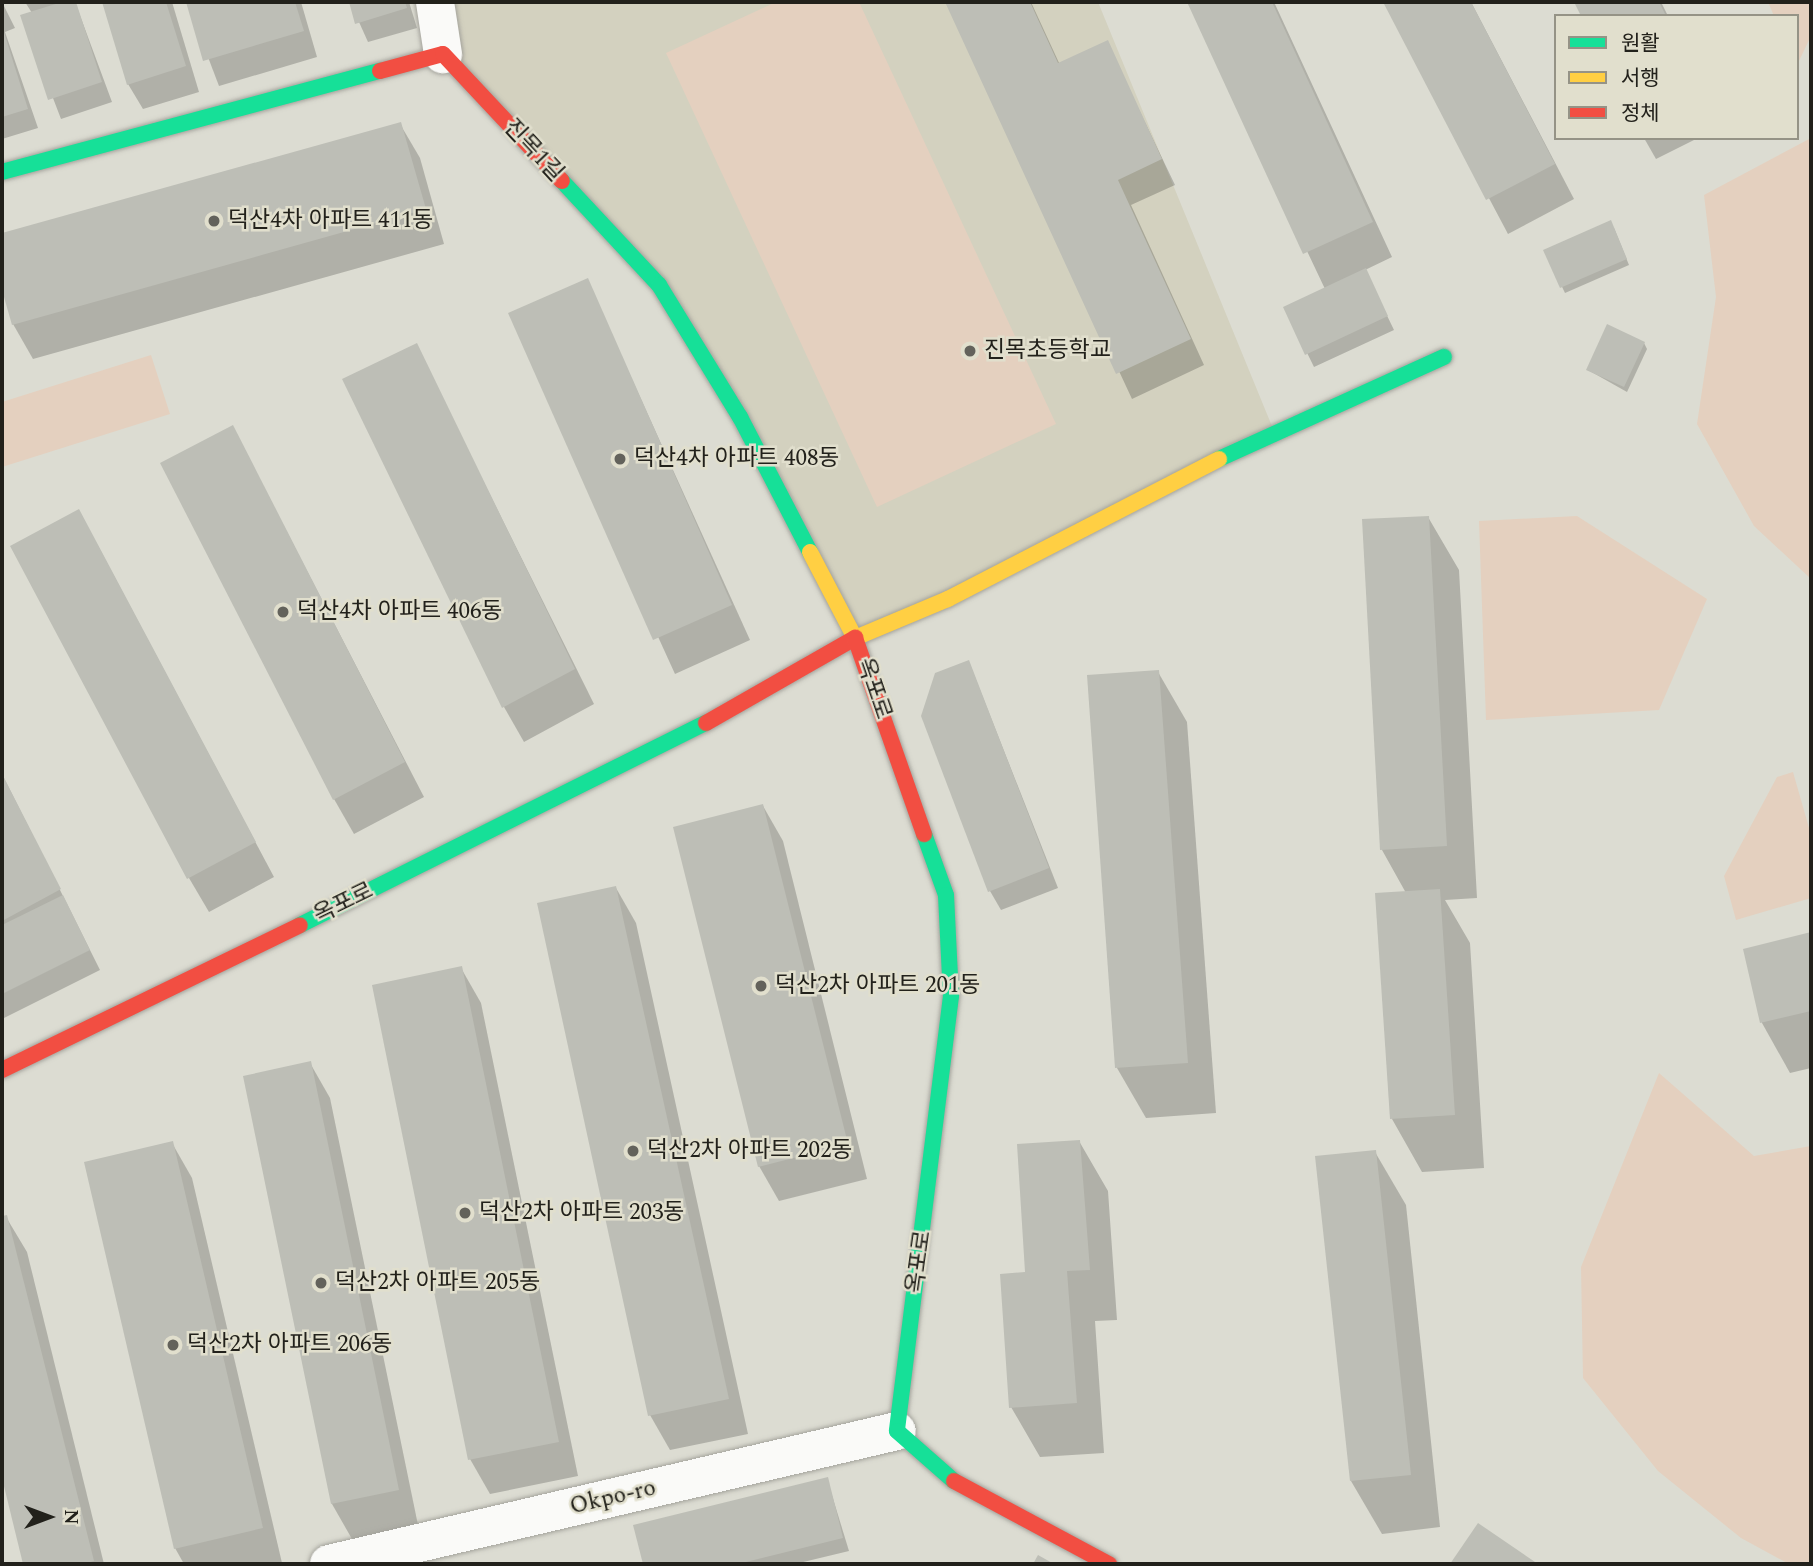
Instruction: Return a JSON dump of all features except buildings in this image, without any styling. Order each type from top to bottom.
[{"type":"street","points":[[2,172],[443,54],[435,2]]},
{"type":"street","name":"진목1길","points":[[443,54],[659,285],[740,417],[855,638]]},
{"type":"street","points":[[855,638],[948,598],[1274,431],[1444,356]]},
{"type":"street","name":"옥포로","points":[[2,1070],[635,764],[855,638],[946,895],[951,996],[897,1432]]},
{"type":"street","points":[[897,1432],[938,1472],[1109,1564]]},
{"type":"street","name":"Okpo-ro","points":[[329,1564],[897,1432]]},
{"type":"shaded area","name":"진목초등학교","points":[[435,2],[1098,2],[1274,431],[855,638],[659,285],[443,54]]},
{"type":"shaded area","points":[[776,2],[859,2],[1056,424],[877,507],[666,53]]},
{"type":"shaded area","points":[[1768,2],[1811,2],[1811,36],[1799,61],[1799,14],[1773,14]]},
{"type":"shaded area","points":[[1811,138],[1811,579],[1754,526],[1697,424],[1716,297],[1704,195]]},
{"type":"shaded area","points":[[151,355],[170,414],[2,467],[2,402]]},
{"type":"shaded area","points":[[1577,516],[1707,599],[1659,710],[1486,720],[1479,521]]},
{"type":"shaded area","points":[[1793,772],[1811,835],[1811,898],[1736,920],[1724,876],[1777,777]]},
{"type":"shaded area","points":[[1659,1073],[1754,1156],[1811,1146],[1811,1564],[1789,1564],[1741,1538],[1658,1471],[1583,1378],[1581,1267]]},
{"type":"traffic: fast","points":[[2,172],[380,71]]},
{"type":"traffic: fast","points":[[562,181],[659,285],[740,417],[810,552]]},
{"type":"traffic: fast","points":[[1219,459],[1444,357]]},
{"type":"traffic: fast","points":[[300,925],[706,723]]},
{"type":"traffic: fast","points":[[924,834],[946,895],[951,996],[897,1431],[954,1481]]},
{"type":"traffic: slow","points":[[810,552],[855,638],[948,599],[1219,459]]},
{"type":"traffic: jam","points":[[380,71],[443,54],[562,181]]},
{"type":"traffic: jam","points":[[706,723],[855,638],[924,834]]},
{"type":"traffic: jam","points":[[2,1070],[300,925]]},
{"type":"traffic: jam","points":[[954,1481],[1109,1564]]},
{"type":"place","name":"덕산4차 아파트 411동","points":[[214,221]]},
{"type":"place","name":"진목초등학교","points":[[970,351]]},
{"type":"place","name":"덕산4차 아파트 408동","points":[[620,459]]},
{"type":"place","name":"덕산4차 아파트 406동","points":[[283,612]]},
{"type":"place","name":"덕산2차 아파트 201동","points":[[761,986]]},
{"type":"place","name":"덕산2차 아파트 202동","points":[[633,1151]]},
{"type":"place","name":"덕산2차 아파트 203동","points":[[465,1213]]},
{"type":"place","name":"덕산2차 아파트 205동","points":[[321,1283]]},
{"type":"place","name":"덕산2차 아파트 206동","points":[[173,1345]]}]
